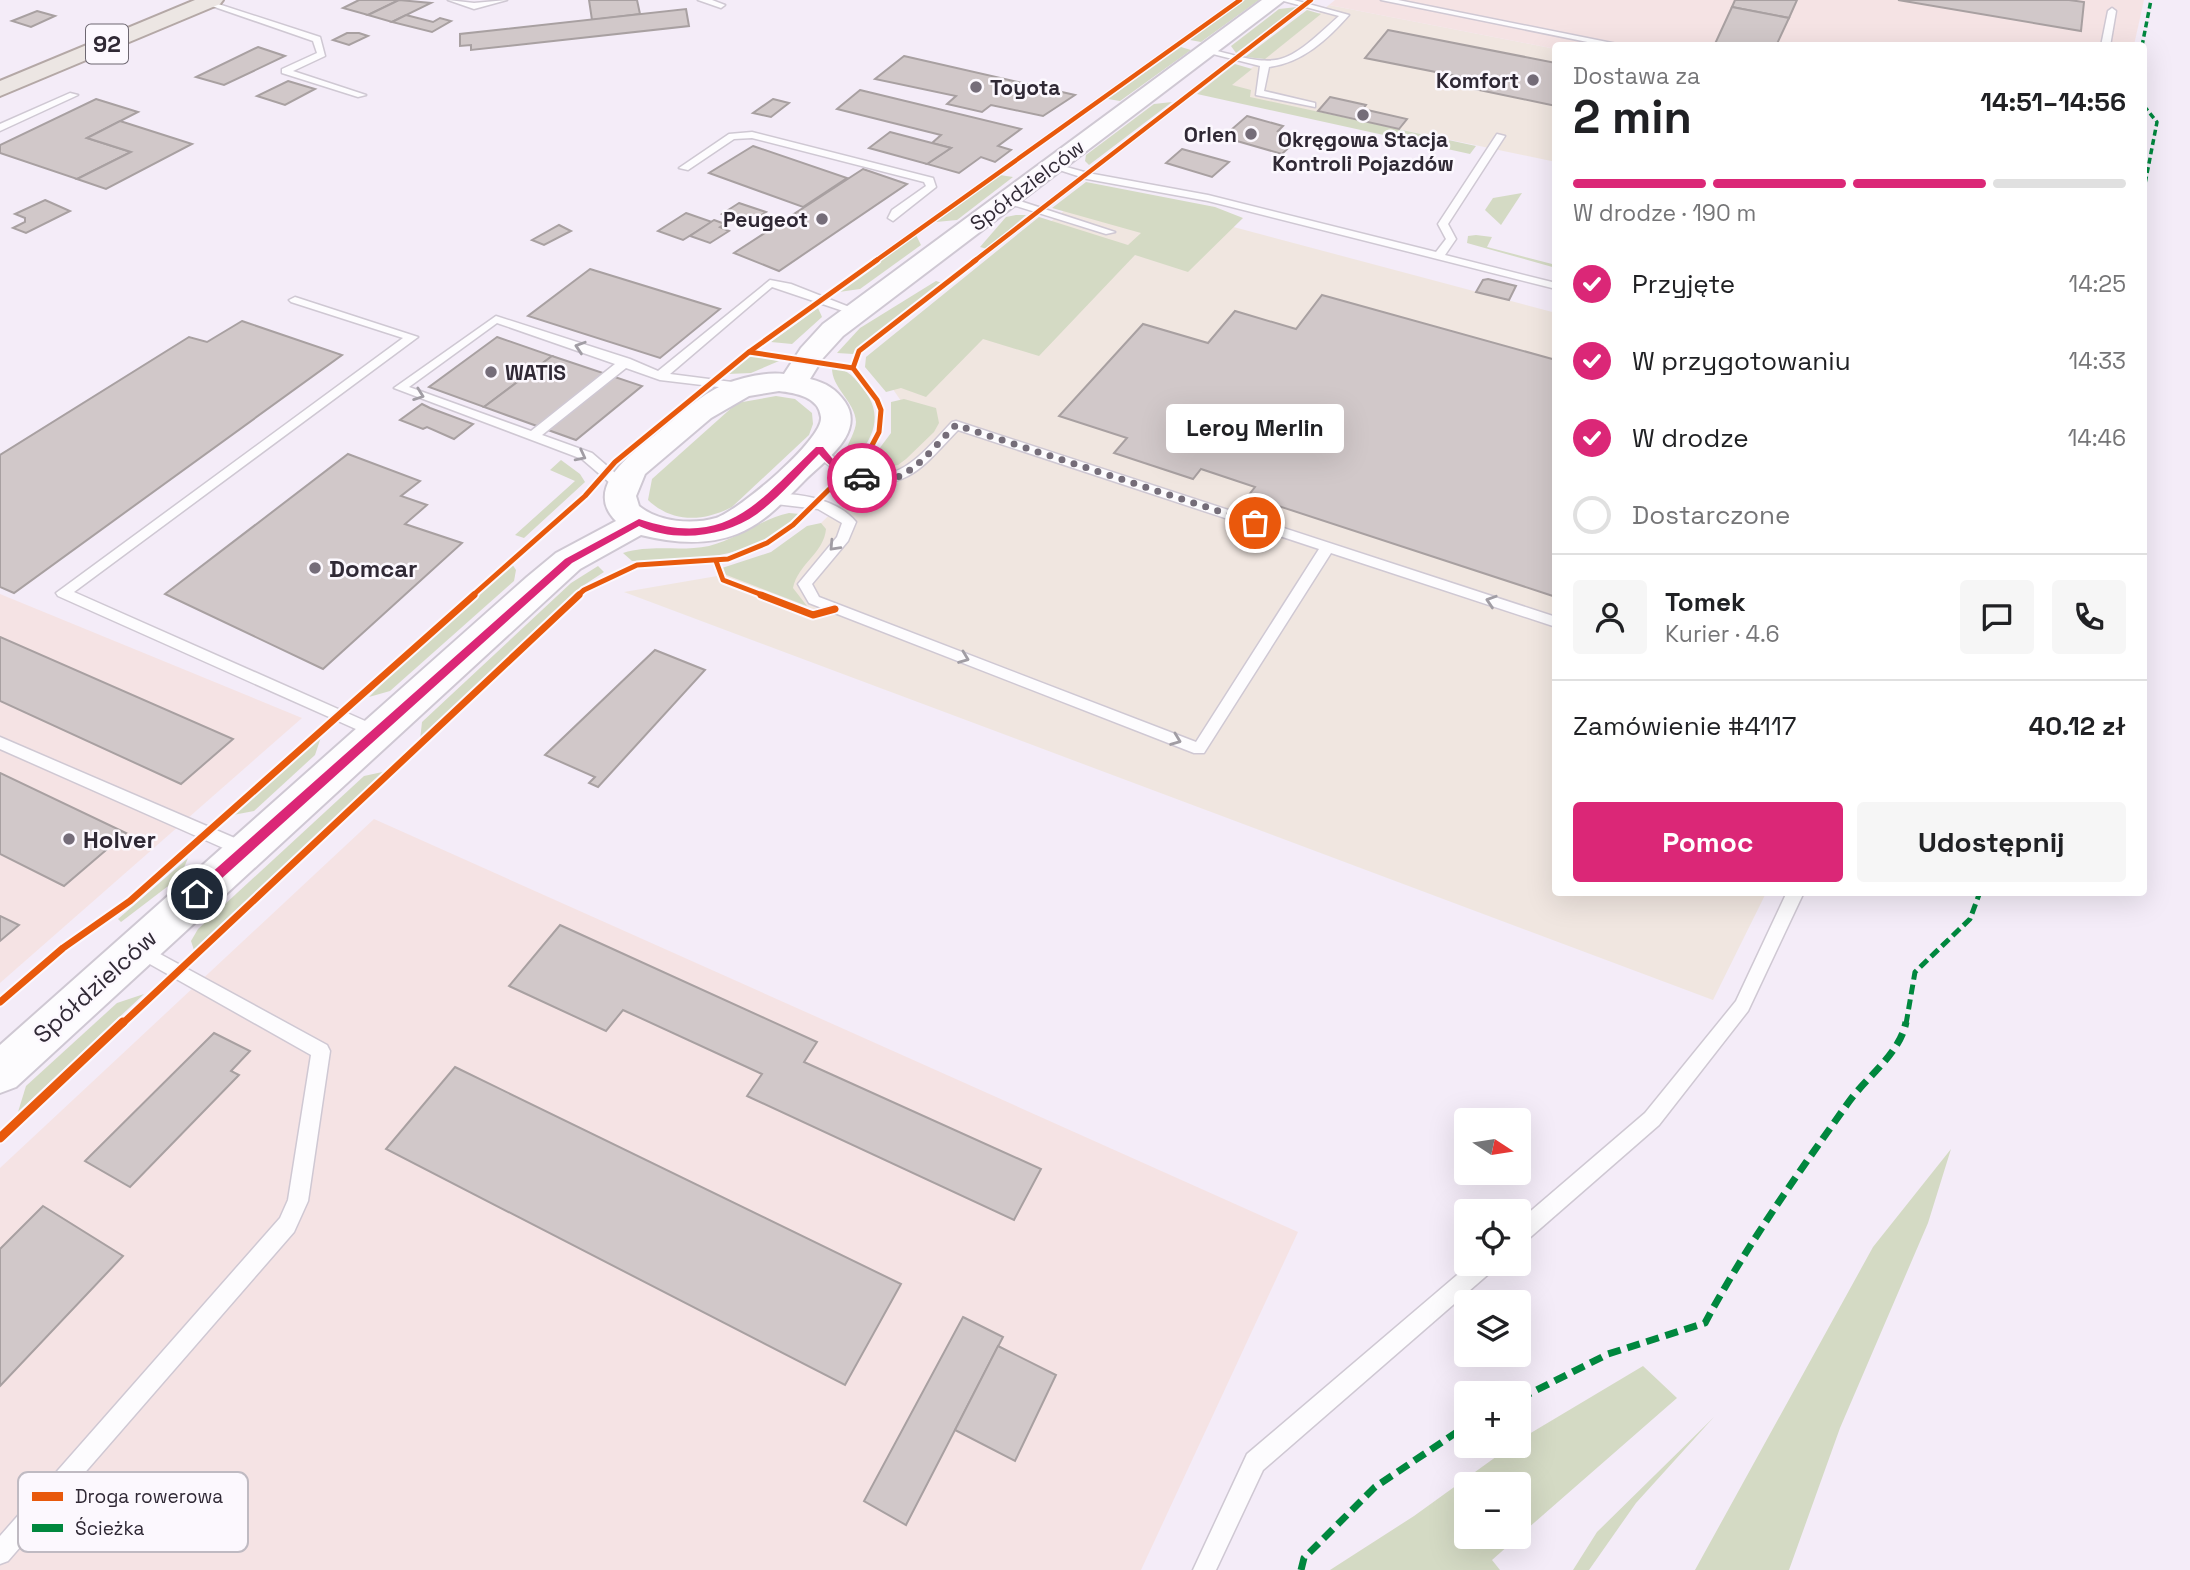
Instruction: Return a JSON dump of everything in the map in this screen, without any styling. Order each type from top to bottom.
[{"type":"main road","name":"92","points":[[0,89],[211,1]]},
{"type":"street","name":"Spółdzielców","points":[[793,383],[820,342],[856,312],[1275,0]]},
{"type":"street","points":[[768,382],[793,383],[822,393],[836,410],[835,429],[819,449],[768,499],[741,520],[706,532],[669,532],[639,522],[624,506],[623,487],[634,468],[716,399],[740,387],[768,382]]},
{"type":"street","name":"Spółdzielców","points":[[0,1073],[568,561],[639,522]]},
{"type":"lane","points":[[452,0],[474,6],[503,0]]},
{"type":"lane","points":[[702,0],[721,5]]},
{"type":"lane","points":[[1206,51],[1265,66],[1294,61],[1345,15],[1284,0]]},
{"type":"lane","points":[[1385,0],[1602,42]]},
{"type":"lane","points":[[211,1],[317,40],[322,54],[285,71],[360,95]]},
{"type":"lane","points":[[2106,42],[2112,11]]},
{"type":"lane","points":[[1265,66],[1259,93],[1312,105]]},
{"type":"lane","points":[[0,128],[73,95]]},
{"type":"lane","points":[[684,167],[732,136],[746,135],[873,164],[929,180],[931,187],[896,212],[893,218]]},
{"type":"lane","points":[[1439,256],[1451,239],[1443,224],[1500,136]]},
{"type":"lane","points":[[1052,166],[1087,176],[1208,198],[1552,285]]},
{"type":"lane","points":[[1007,200],[1110,232]]},
{"type":"lane","points":[[660,376],[769,283],[788,286],[856,312]]},
{"type":"lane","points":[[295,300],[412,337],[63,593],[376,732]]},
{"type":"lane","points":[[623,487],[587,456],[400,388],[496,319],[660,376],[740,387]]},
{"type":"lane","points":[[533,436],[626,362]]},
{"type":"lane","points":[[819,449],[833,465],[875,483],[889,482],[904,475],[956,425],[1552,621]]},
{"type":"lane","points":[[768,499],[826,507],[842,513],[849,522],[848,531],[812,570],[805,584],[814,600],[1199,749],[1328,546]]},
{"type":"lane","points":[[0,743],[245,850]]},
{"type":"lane","points":[[1531,1224],[1652,1119],[1742,1006],[1794,896]]},
{"type":"lane","points":[[71,1472],[286,1225],[298,1201],[321,1051],[137,948]]},
{"type":"lane","points":[[1205,1570],[1255,1462],[1471,1276]]},
{"type":"lane","points":[[0,1553],[18,1532]]},
{"type":"shaded area","points":[[1335,0],[2144,0],[2135,42],[1552,42],[1552,48],[1329,5]]},
{"type":"shaded area","points":[[1329,5],[1552,48],[1552,161],[1222,92]]},
{"type":"shaded area","points":[[1091,189],[1552,312],[1552,896],[1765,896],[1713,1000],[624,592],[758,569],[811,533],[894,451],[912,417],[875,363]]},
{"type":"shaded area","points":[[0,594],[302,718],[0,983]]},
{"type":"shaded area","points":[[374,819],[1298,1232],[1141,1570],[0,1570],[0,1168]]},
{"type":"green space","points":[[1245,0],[1259,0],[1201,42],[1190,40]]},
{"type":"green space","points":[[1297,7],[1236,53],[1231,46],[1279,9]]},
{"type":"green space","points":[[1307,10],[1321,14],[1265,59],[1245,57]]},
{"type":"green space","points":[[1181,47],[1191,50],[1120,101],[1108,99]]},
{"type":"green space","points":[[1235,64],[1252,69],[1232,85],[1251,90],[1250,97],[1476,146],[1470,154],[1197,94]]},
{"type":"green space","points":[[1172,102],[1089,165],[1085,161],[1086,155],[1154,104]]},
{"type":"green space","points":[[1000,175],[1013,177],[957,220],[936,222]]},
{"type":"green space","points":[[1086,182],[1215,207],[1243,218],[1188,272],[1135,255],[1039,356],[983,339],[926,397],[901,388],[886,392],[865,367],[866,357],[1039,217],[1128,245],[1141,233],[1052,208]]},
{"type":"green space","points":[[1522,193],[1501,225],[1485,210],[1493,198]]},
{"type":"green space","points":[[1026,215],[987,249],[980,247],[1006,217]]},
{"type":"green space","points":[[916,235],[921,245],[860,289],[839,292]]},
{"type":"green space","points":[[1468,236],[1492,237],[1487,247],[1552,264],[1552,267],[1467,243]]},
{"type":"green space","points":[[936,281],[942,283],[853,354],[837,353],[860,328]]},
{"type":"green space","points":[[818,308],[822,317],[792,344],[771,342]]},
{"type":"green space","points":[[749,357],[779,361],[751,373],[728,374]]},
{"type":"green space","points":[[832,367],[846,371],[862,387],[869,397],[875,417],[871,436],[851,463],[845,454],[856,426],[855,414],[835,382]]},
{"type":"green space","points":[[776,396],[795,399],[812,413],[813,424],[809,435],[732,507],[710,515],[688,518],[667,513],[648,500],[652,479],[737,403]]},
{"type":"green space","points":[[904,399],[936,408],[939,423],[934,432],[898,465],[873,469],[870,461],[891,433],[891,402]]},
{"type":"green space","points":[[561,460],[580,474],[585,482],[524,538],[515,535],[575,481],[550,470]]},
{"type":"green space","points":[[789,513],[800,514],[763,540],[725,554],[632,561],[623,553],[645,549],[709,546]]},
{"type":"green space","points":[[821,523],[826,529],[821,545],[800,572],[793,588],[807,606],[724,574],[722,568],[771,552],[807,526]]},
{"type":"green space","points":[[512,564],[516,570],[514,581],[390,691],[369,697],[412,653]]},
{"type":"green space","points":[[598,566],[604,572],[581,587],[420,740],[422,722],[571,583]]},
{"type":"green space","points":[[321,737],[315,755],[254,811],[233,815]]},
{"type":"green space","points":[[387,771],[194,950],[191,941],[198,929],[364,776]]},
{"type":"green space","points":[[188,858],[180,877],[121,922],[118,919]]},
{"type":"green space","points":[[144,994],[18,1112],[26,1086],[117,1003]]},
{"type":"green space","points":[[1951,1149],[1928,1223],[1840,1428],[1789,1570],[1695,1570],[1873,1247]]},
{"type":"green space","points":[[1643,1366],[1677,1398],[1531,1526],[1531,1472],[1475,1472],[1494,1458],[1531,1458],[1531,1433]]},
{"type":"green space","points":[[1714,1417],[1636,1503],[1589,1570],[1573,1570],[1597,1532]]},
{"type":"green space","points":[[1454,1487],[1454,1549],[1504,1549],[1492,1560],[1500,1570],[1330,1570]]},
{"type":"building","points":[[359,0],[399,0],[368,15],[343,8]]},
{"type":"building","points":[[399,0],[431,3],[392,22],[368,15]]},
{"type":"building","points":[[589,0],[637,0],[640,14],[592,20]]},
{"type":"building","points":[[1735,0],[1797,0],[1789,18],[1732,7]]},
{"type":"building","points":[[1898,0],[2069,0],[2084,2],[2081,31]]},
{"type":"building","points":[[1732,7],[1789,18],[1778,42],[1716,42]]},
{"type":"building","points":[[686,9],[689,26],[471,50],[471,45],[460,46],[460,34]]},
{"type":"building","points":[[37,11],[55,16],[31,27],[12,21]]},
{"type":"building","points":[[406,15],[433,22],[440,18],[451,21],[432,32],[392,22]]},
{"type":"building","points":[[1388,30],[1552,62],[1552,105],[1465,87],[1471,79],[1365,58]]},
{"type":"building","points":[[347,33],[368,36],[349,45],[333,40]]},
{"type":"building","points":[[258,47],[285,56],[224,85],[196,77]]},
{"type":"building","name":"Toyota","points":[[904,56],[1075,95],[1043,116],[991,105],[982,112],[947,104],[956,96],[875,79]]},
{"type":"building","points":[[288,81],[315,89],[285,105],[257,96]]},
{"type":"building","points":[[860,90],[1021,129],[998,146],[1011,150],[995,162],[981,157],[959,173],[927,164],[951,148],[932,143],[941,135],[837,109]]},
{"type":"building","name":"Okręgowa Stacja Kontroli Pojazdów","points":[[1330,97],[1366,105],[1363,109],[1407,119],[1399,129],[1318,111]]},
{"type":"building","points":[[96,99],[138,112],[87,138],[131,152],[77,179],[0,153],[0,145]]},
{"type":"building","points":[[773,99],[789,103],[771,117],[753,113]]},
{"type":"building","points":[[1247,116],[1283,126],[1278,131],[1300,137],[1282,154],[1223,137]]},
{"type":"building","points":[[120,121],[192,144],[106,189],[77,179],[131,152],[87,138]]},
{"type":"building","points":[[890,132],[951,148],[927,164],[869,148]]},
{"type":"building","points":[[753,146],[847,178],[803,207],[709,173]]},
{"type":"building","points":[[1182,149],[1229,162],[1212,177],[1166,163]]},
{"type":"building","name":"Peugeot","points":[[863,169],[907,184],[779,271],[734,253]]},
{"type":"building","points":[[45,200],[70,211],[26,233],[13,228],[25,222],[25,218],[15,214]]},
{"type":"building","points":[[739,203],[766,212],[748,224],[722,214]]},
{"type":"building","points":[[686,213],[712,222],[683,240],[658,231]]},
{"type":"building","points":[[714,220],[725,224],[720,227],[729,231],[710,243],[690,236]]},
{"type":"building","points":[[559,225],[571,231],[544,245],[532,240]]},
{"type":"building","points":[[590,269],[720,309],[660,358],[528,316]]},
{"type":"building","points":[[1483,280],[1516,286],[1509,300],[1476,292]]},
{"type":"building","points":[[1322,295],[1552,359],[1552,596],[1248,496],[1255,487],[1201,469],[1193,479],[1114,453],[1127,438],[1059,416],[1143,324],[1208,343],[1235,311],[1296,329]]},
{"type":"building","points":[[242,321],[342,355],[14,593],[0,587],[0,455],[189,337],[207,342]]},
{"type":"building","points":[[497,337],[552,356],[484,407],[429,387]]},
{"type":"building","points":[[552,356],[642,386],[576,440],[484,407]]},
{"type":"building","points":[[422,404],[473,424],[454,439],[427,427],[423,429],[400,420]]},
{"type":"building","name":"Domcar","points":[[348,454],[420,481],[401,496],[427,505],[405,524],[462,543],[323,669],[165,594]]},
{"type":"building","points":[[0,637],[233,739],[181,784],[0,701]]},
{"type":"building","points":[[655,650],[705,670],[598,787],[589,783],[595,777],[545,755]]},
{"type":"building","points":[[0,773],[126,833],[64,886],[0,854]]},
{"type":"building","points":[[0,916],[19,925],[0,941]]},
{"type":"building","points":[[560,925],[817,1042],[804,1062],[1041,1169],[1014,1220],[747,1096],[762,1074],[623,1010],[606,1031],[509,986]]},
{"type":"building","points":[[214,1033],[250,1051],[231,1071],[239,1075],[130,1187],[85,1161]]},
{"type":"building","points":[[455,1067],[901,1284],[845,1385],[386,1149]]},
{"type":"building","points":[[43,1206],[123,1256],[0,1386],[0,1249]]},
{"type":"building","points":[[963,1317],[1003,1337],[906,1525],[864,1501]]},
{"type":"building","points":[[998,1346],[1056,1375],[1015,1461],[955,1430]]},
{"type":"marked path","points":[[2143,42],[2151,0]]},
{"type":"marked path","points":[[2147,110],[2157,122],[2147,174]]},
{"type":"marked path","points":[[1531,1393],[1608,1354],[1705,1323],[1737,1263],[1850,1100],[1903,1038],[1915,972],[1970,919],[1979,896]]},
{"type":"marked path","points":[[1301,1570],[1304,1558],[1375,1487],[1454,1434]]},
{"type":"cycle path","points":[[0,1002],[63,948],[130,901],[585,496],[615,462],[749,352],[1240,0]]},
{"type":"cycle path","points":[[0,1138],[584,590],[637,565],[728,559],[767,543],[793,525],[870,449],[879,432],[881,410],[877,400],[853,368],[859,351],[1311,0]]},
{"type":"cycle path","points":[[749,352],[853,368]]},
{"type":"cycle path","points":[[716,561],[723,580],[813,615],[835,609]]},
{"type":"way so far","points":[[862,478],[875,483],[889,482],[904,475],[956,425],[1255,523]]},
{"type":"place","name":"Komfort","points":[[1533,80]]},
{"type":"place","name":"Toyota","points":[[976,87]]},
{"type":"place","name":"Okręgowa Stacja Kontroli Pojazdów","points":[[1363,115]]},
{"type":"place","name":"Orlen","points":[[1251,134]]},
{"type":"place","name":"Peugeot","points":[[822,219]]},
{"type":"place","name":"WATIS","points":[[491,372]]},
{"type":"place","name":"Leroy Merlin","points":[[1255,523]]},
{"type":"place","name":"Domcar","points":[[315,568]]},
{"type":"place","name":"Holver","points":[[69,839]]},
{"type":"route","points":[[197,894],[568,561],[639,522],[669,532],[687,533],[706,532],[741,520],[755,511],[819,449],[833,465],[862,478]]}]
